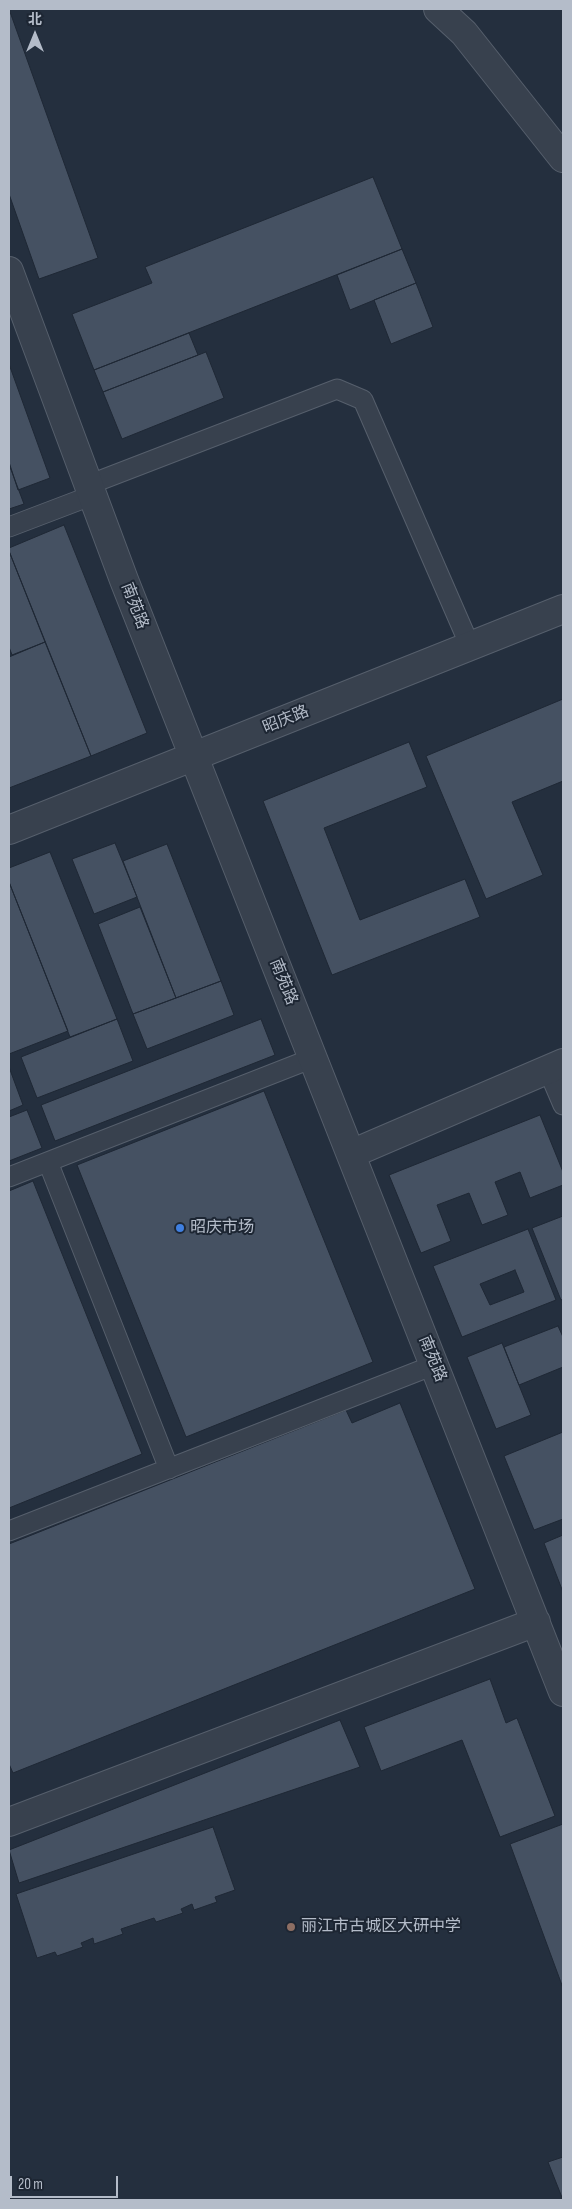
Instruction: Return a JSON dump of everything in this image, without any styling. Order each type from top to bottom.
[{"type":"street","points":[[438,9],[464,34],[563,158]]},
{"type":"street","name":"南苑路","points":[[9,271],[194,757],[563,1692]]},
{"type":"street","name":"昭庆路","points":[[9,830],[563,609]]},
{"type":"street","points":[[351,1154],[556,1067]]},
{"type":"street","points":[[9,1822],[536,1622]]},
{"type":"lane","points":[[9,527],[91,490],[337,389],[363,400],[470,646]]},
{"type":"lane","points":[[9,1177],[313,1058]]},
{"type":"lane","points":[[556,1067],[563,1106]]},
{"type":"lane","points":[[48,1162],[169,1469]]},
{"type":"lane","points":[[9,1531],[434,1365]]},
{"type":"building","points":[[9,9],[98,258],[39,279],[9,194]]},
{"type":"building","points":[[373,177],[402,249],[94,370],[72,314],[152,283],[145,267]]},
{"type":"building","points":[[402,249],[416,283],[350,310],[337,275]]},
{"type":"building","points":[[416,283],[433,327],[391,344],[374,300]]},
{"type":"building","points":[[189,333],[198,355],[103,392],[94,370]]},
{"type":"building","points":[[206,352],[224,398],[122,439],[103,392]]},
{"type":"building","points":[[9,364],[50,478],[18,490],[9,462]]},
{"type":"building","points":[[9,468],[24,504],[9,509]]},
{"type":"building","points":[[64,525],[147,733],[91,756],[9,551],[9,548]]},
{"type":"building","points":[[9,551],[45,642],[12,655],[9,647]]},
{"type":"building","points":[[45,642],[91,756],[9,788],[9,657]]},
{"type":"building","points":[[563,699],[563,781],[512,802],[543,875],[486,899],[426,756]]},
{"type":"building","points":[[409,742],[427,787],[324,828],[360,920],[465,879],[480,917],[332,975],[263,801]]},
{"type":"building","points":[[115,843],[137,897],[94,914],[72,859]]},
{"type":"building","points":[[167,844],[221,981],[176,998],[123,861]]},
{"type":"building","points":[[50,852],[117,1019],[70,1037],[9,882],[9,868]]},
{"type":"building","points":[[9,882],[68,1031],[9,1054]]},
{"type":"building","points":[[140,907],[176,998],[133,1014],[98,924]]},
{"type":"building","points":[[221,981],[234,1015],[147,1049],[133,1014]]},
{"type":"building","points":[[117,1019],[133,1061],[37,1098],[21,1057]]},
{"type":"building","points":[[261,1019],[275,1055],[55,1141],[41,1105]]},
{"type":"building","points":[[9,1067],[23,1105],[9,1111]]},
{"type":"building","points":[[264,1091],[373,1362],[186,1437],[77,1165]]},
{"type":"building","points":[[27,1110],[42,1148],[9,1161],[9,1117]]},
{"type":"building","points":[[540,1115],[563,1172],[563,1185],[530,1198],[520,1172],[495,1182],[508,1215],[482,1225],[469,1193],[437,1205],[451,1241],[421,1253],[389,1175]]},
{"type":"building","points":[[33,1181],[142,1454],[9,1508],[9,1191]]},
{"type":"building","points":[[563,1216],[563,1299],[561,1300],[532,1228]]},
{"type":"building","points":[[528,1229],[556,1300],[462,1337],[433,1266]],"holes":[[[515,1270],[524,1292],[490,1305],[480,1284]]]},
{"type":"building","points":[[558,1326],[563,1337],[563,1367],[519,1385],[504,1347]]},
{"type":"building","points":[[502,1343],[531,1415],[496,1429],[467,1357]]},
{"type":"building","points":[[400,1403],[475,1589],[13,1773],[9,1764],[9,1544],[346,1410],[352,1423]]},
{"type":"building","points":[[563,1432],[563,1519],[534,1530],[504,1456]]},
{"type":"building","points":[[563,1535],[563,1592],[544,1543]]},
{"type":"building","points":[[490,1679],[506,1723],[517,1718],[555,1816],[500,1837],[462,1740],[381,1771],[364,1727]]},
{"type":"building","points":[[340,1720],[360,1767],[19,1883],[9,1850]]},
{"type":"building","points":[[563,1824],[563,1988],[510,1844]]},
{"type":"building","points":[[213,1827],[235,1890],[215,1897],[217,1902],[194,1910],[192,1904],[181,1909],[183,1913],[156,1922],[154,1918],[121,1929],[123,1934],[94,1944],[93,1938],[81,1943],[83,1947],[57,1956],[55,1952],[37,1958],[16,1894]]},
{"type":"building","points":[[563,2157],[563,2200],[548,2162]]},
{"type":"place","name":"昭庆市场","points":[[180,1228]]},
{"type":"place","name":"丽江市古城区大研中学","points":[[291,1927]]}]
